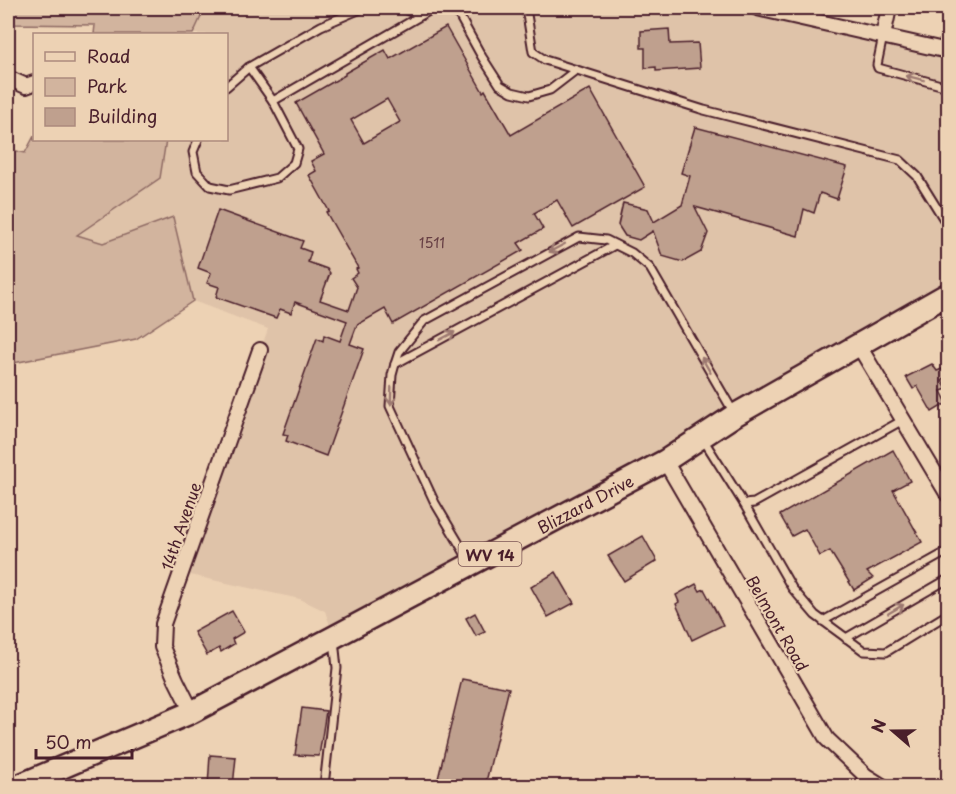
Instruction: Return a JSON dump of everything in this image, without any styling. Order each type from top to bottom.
[{"type":"main road","name":"Blizzard Drive","points":[[18,786],[192,712],[334,637],[665,461],[735,416],[948,294]]},
{"type":"street","points":[[757,8],[948,51]]},
{"type":"street","points":[[883,36],[889,8]]},
{"type":"street","points":[[8,78],[26,86],[33,83]]},
{"type":"street","points":[[859,346],[948,495]]},
{"type":"street","name":"14th Avenue","points":[[192,712],[162,647],[163,624],[260,350]]},
{"type":"street","name":"Belmont Road","points":[[665,461],[827,739],[866,776],[882,786]]},
{"type":"lane","points":[[228,85],[249,67],[321,26],[363,8]]},
{"type":"lane","points":[[400,8],[420,15]]},
{"type":"lane","points":[[273,101],[434,8]]},
{"type":"lane","points":[[455,8],[500,86],[512,92],[530,96],[550,90],[576,69]]},
{"type":"lane","points":[[526,8],[533,52],[545,60],[705,110],[900,160],[917,176],[948,226]]},
{"type":"lane","points":[[883,36],[878,68],[948,87]]},
{"type":"lane","points":[[198,141],[193,152],[197,172],[210,186],[229,190],[277,178],[294,163],[298,148],[273,101],[249,67]]},
{"type":"lane","points":[[471,564],[435,503],[390,406],[392,375],[399,352],[424,321],[579,237],[606,240],[632,253],[650,268],[735,416]]},
{"type":"lane","points":[[396,364],[615,245]]},
{"type":"lane","points":[[744,504],[754,503],[903,420]]},
{"type":"lane","points":[[702,437],[792,588],[814,615],[864,651],[886,652],[948,614]]},
{"type":"lane","points":[[823,621],[948,551]]},
{"type":"lane","points":[[846,638],[948,579]]},
{"type":"lane","points":[[324,786],[338,668],[334,637]]},
{"type":"shaded area","points":[[99,8],[757,8],[948,52],[948,293],[334,637],[325,611],[300,599],[181,573],[268,329],[193,301],[173,217],[103,243],[77,235],[25,153],[33,138],[33,141],[228,141],[228,33],[94,33]]},
{"type":"green space","points":[[8,8],[205,8],[193,33],[94,33],[95,25],[8,24]]},
{"type":"green space","points":[[33,138],[33,141],[166,141],[160,178],[77,235],[103,243],[173,217],[193,301],[136,339],[8,364],[8,149],[25,153]]},
{"type":"building","points":[[446,27],[483,92],[485,90],[511,135],[590,89],[645,187],[573,228],[557,200],[534,213],[543,229],[518,243],[523,250],[393,324],[385,309],[357,325],[350,344],[364,349],[326,456],[286,441],[288,435],[283,434],[317,338],[323,341],[324,335],[340,341],[347,321],[295,302],[291,313],[280,309],[276,318],[216,297],[219,287],[207,283],[211,273],[198,268],[218,210],[303,241],[300,248],[311,252],[308,262],[327,269],[330,273],[320,300],[349,310],[357,287],[351,278],[358,273],[356,269],[358,268],[326,212],[329,211],[309,175],[316,171],[311,161],[324,154],[296,103],[385,50],[390,59]],"holes":[[[387,99],[400,122],[364,143],[351,120]]]},
{"type":"building","points":[[669,29],[670,44],[698,43],[700,68],[656,71],[656,67],[645,68],[645,48],[641,48],[641,31]]},
{"type":"building","points":[[695,127],[847,167],[837,199],[820,193],[814,213],[804,209],[798,236],[695,207],[708,233],[701,252],[683,262],[662,256],[653,231],[639,240],[625,236],[618,225],[623,203],[648,209],[654,222],[682,205],[690,176],[681,173]]},
{"type":"building","points":[[932,364],[937,371],[942,369],[947,377],[942,381],[947,389],[941,391],[947,403],[932,412],[917,386],[913,389],[906,377]]},
{"type":"building","points":[[893,450],[910,481],[893,490],[922,542],[867,572],[873,578],[854,590],[830,551],[820,556],[805,529],[792,536],[780,515]]},
{"type":"building","points":[[643,536],[657,561],[624,581],[608,556]]},
{"type":"building","points":[[556,572],[574,603],[548,617],[531,587]]},
{"type":"building","points":[[696,584],[700,591],[704,589],[723,625],[692,640],[676,604],[679,602],[676,595]]},
{"type":"building","points":[[232,611],[244,632],[232,639],[234,644],[221,652],[219,648],[207,655],[194,632]]},
{"type":"building","points":[[475,613],[485,632],[476,636],[466,618]]},
{"type":"building","points":[[462,679],[509,688],[485,786],[453,786],[437,783]]},
{"type":"building","points":[[302,708],[326,711],[319,756],[295,755]]},
{"type":"building","points":[[210,755],[236,757],[233,786],[208,786]]}]
